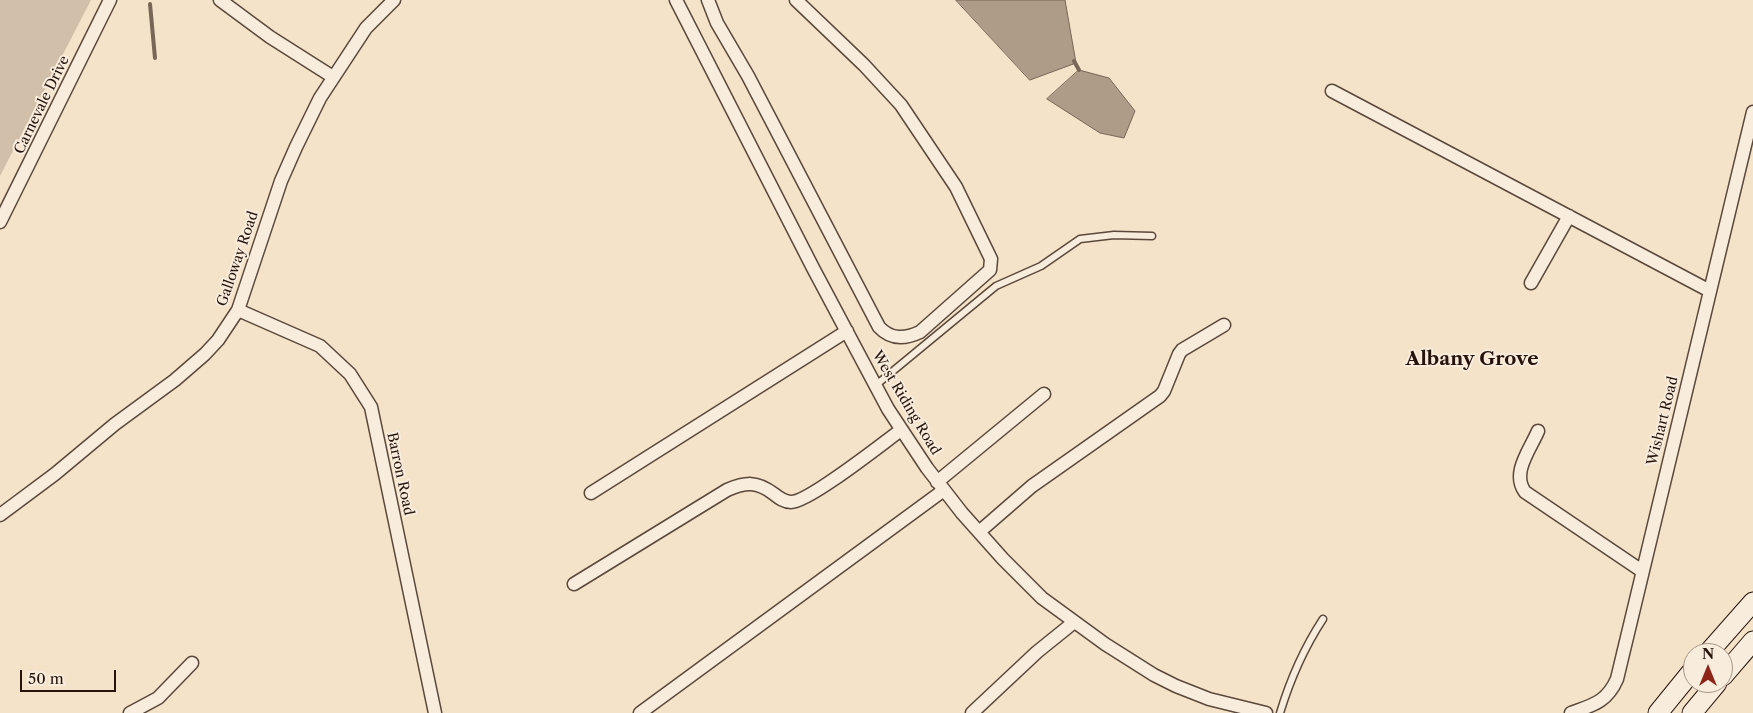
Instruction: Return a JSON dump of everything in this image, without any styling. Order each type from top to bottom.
[{"type":"main road","points":[[1717,643],[1753,602]]},
{"type":"main road","points":[[1733,664],[1753,641]]},
{"type":"main road","points":[[1658,713],[1683,682]]},
{"type":"main road","points":[[1692,713],[1709,693]]},
{"type":"street","name":"Carnevale Drive","points":[[0,222],[110,0]]},
{"type":"street","points":[[220,0],[270,36],[333,77]]},
{"type":"street","name":"Galloway Road","points":[[0,515],[115,424],[175,380],[218,340],[238,310],[281,181],[296,147],[333,77],[366,28],[394,0]]},
{"type":"street","name":"West Riding Road","points":[[676,0],[812,268],[901,430],[941,486],[979,532],[1024,582],[1042,598],[1073,623],[1154,675],[1209,699],[1266,713]]},
{"type":"street","points":[[708,0],[717,23],[748,76],[879,327],[890,336],[904,338],[911,336],[920,332],[990,270],[991,259],[956,187],[901,105],[864,65],[796,0]]},
{"type":"street","points":[[1332,91],[1710,291]]},
{"type":"street","name":"Wishart Road","points":[[1571,713],[1604,699],[1612,690],[1617,679],[1753,112]]},
{"type":"street","points":[[1531,283],[1568,216]]},
{"type":"street","name":"Barron Road","points":[[238,310],[320,346],[350,374],[371,407],[435,713]]},
{"type":"street","points":[[979,532],[1032,486],[1160,396],[1164,391],[1178,354],[1224,325]]},
{"type":"street","points":[[591,493],[847,331]]},
{"type":"street","points":[[640,713],[941,486],[1044,394]]},
{"type":"street","points":[[574,584],[737,485],[758,484],[788,502],[802,500],[851,468],[901,430]]},
{"type":"street","points":[[1538,431],[1518,475],[1521,487],[1525,492],[1642,571]]},
{"type":"street","points":[[972,713],[1037,652],[1073,623]]},
{"type":"street","points":[[130,713],[158,698],[192,663]]},
{"type":"lane","points":[[876,386],[996,286],[1041,266],[1080,239],[1114,235],[1152,236]]},
{"type":"lane","points":[[1280,713],[1287,689],[1322,619]]},
{"type":"shaded area","points":[[0,0],[91,0],[0,176]]},
{"type":"shaded area","points":[[956,0],[1065,0],[1076,63],[1030,80]]},
{"type":"shaded area","points":[[1079,70],[1109,78],[1135,111],[1124,138],[1100,133],[1047,99]]},
{"type":"waterway","points":[[150,4],[155,58]]},
{"type":"waterway","points":[[1074,61],[1079,70]]},
{"type":"district","name":"Albany Grove","points":[[1472,360]]}]
